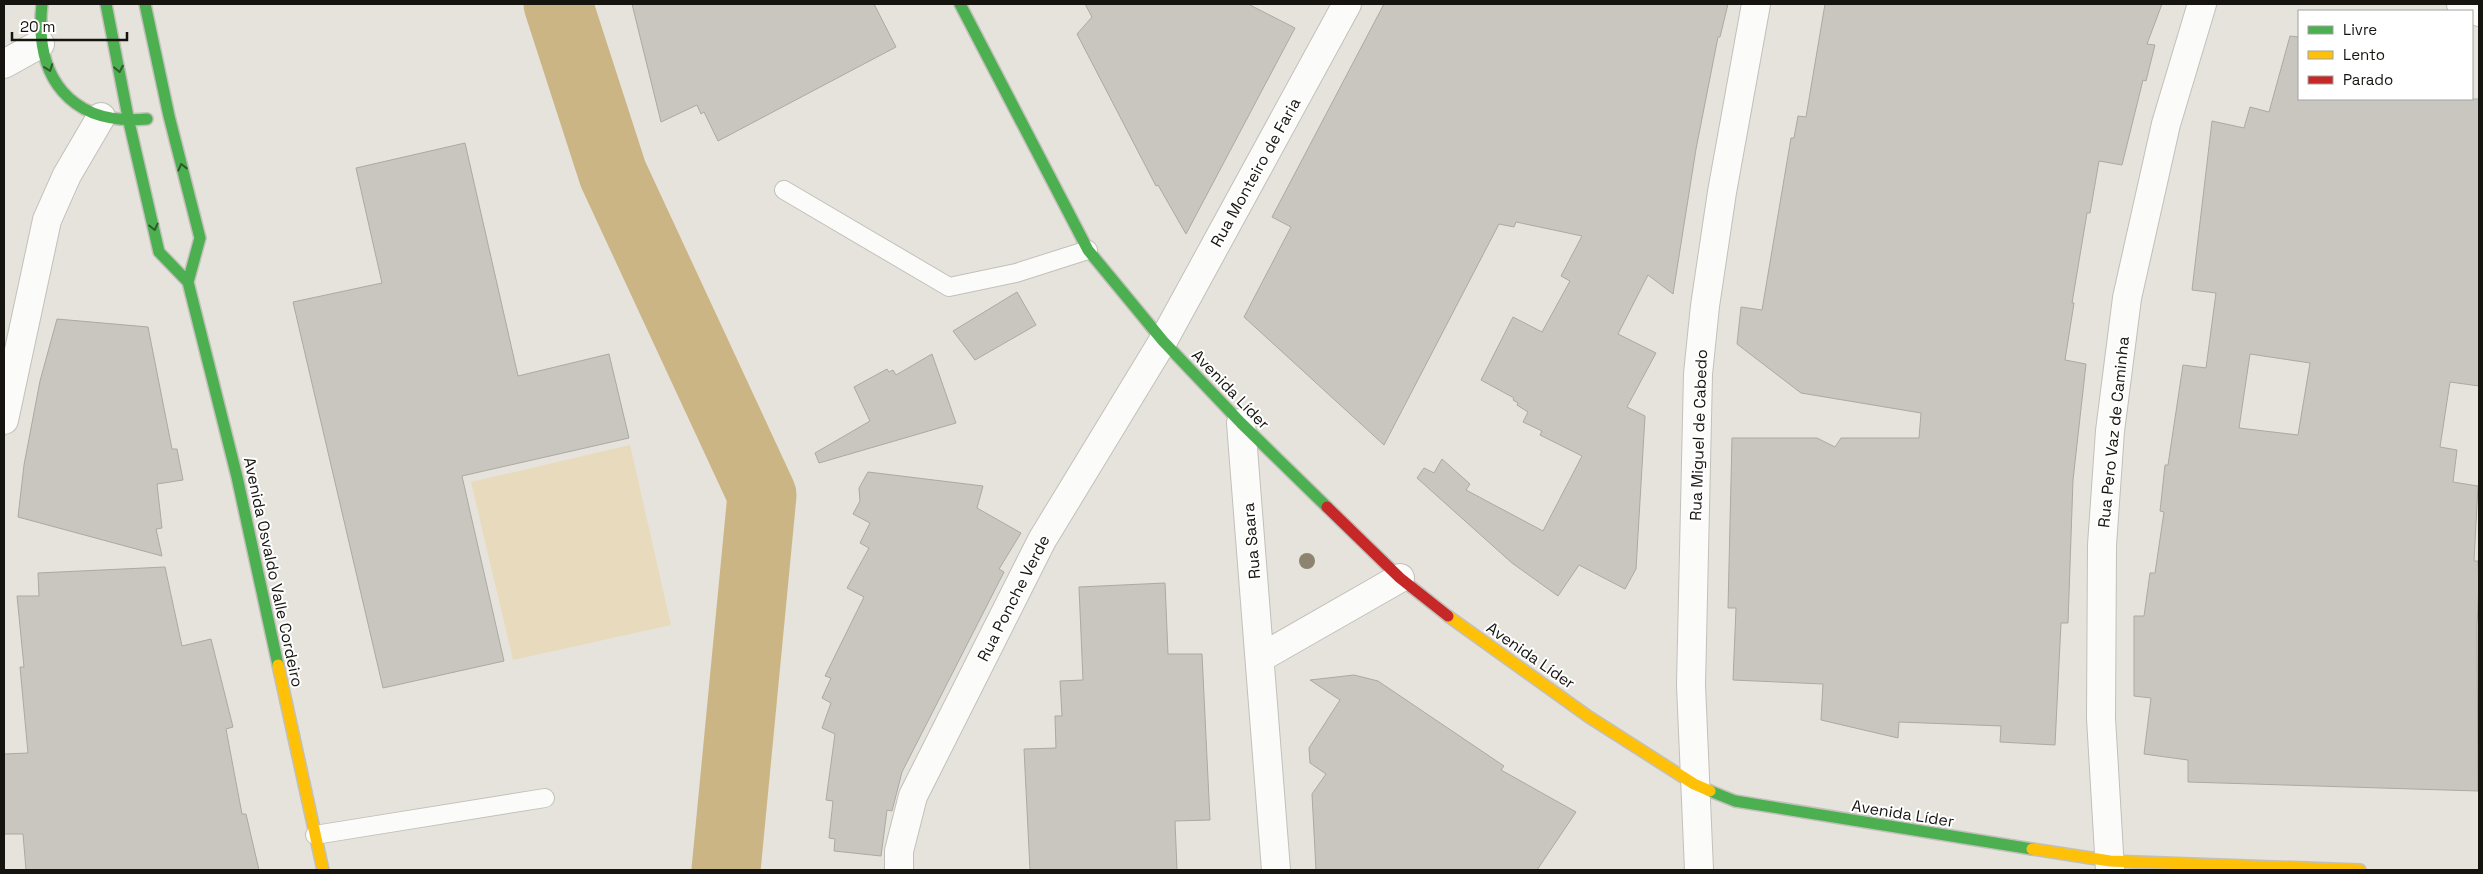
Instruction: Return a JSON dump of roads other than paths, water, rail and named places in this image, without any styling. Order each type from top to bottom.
[{"type":"street","points":[[41,4],[40,44],[51,76],[72,101],[101,117],[129,122],[169,116]]},
{"type":"street","name":"Avenida Osvaldo Valle Cordeiro","points":[[106,4],[129,122],[159,252],[188,282]]},
{"type":"street","name":"Avenida Osvaldo Valle Cordeiro","points":[[145,4],[169,116],[200,238],[188,282],[237,477],[323,870]]},
{"type":"street","name":"Avenida Líder","points":[[960,4],[1088,250],[1163,341],[1240,423],[1400,578],[1452,619],[1589,717],[1694,784],[1735,801],[2110,865],[2360,870]]},
{"type":"street","name":"Rua Monteiro de Faria","points":[[1163,341],[1347,4]]},
{"type":"street","name":"Rua Miguel de Cabedo","points":[[1699,870],[1691,684],[1698,374],[1705,306],[1722,192],[1756,4]]},
{"type":"street","name":"Rua Pero Vaz de Caminha","points":[[2110,865],[2102,718],[2102,545],[2110,432],[2127,298],[2166,124],[2202,4]]},
{"type":"street","points":[[2461,4],[2479,12]]},
{"type":"street","points":[[134,12],[149,23]]},
{"type":"street","points":[[4,64],[40,44]]},
{"type":"street","points":[[4,420],[47,220],[67,175],[101,117]]},
{"type":"street","name":"Rua Ponche Verde","points":[[899,870],[899,851],[913,796],[1042,540],[1163,341]]},
{"type":"street","name":"Rua Saara","points":[[1240,423],[1276,870]]},
{"type":"street","points":[[1260,658],[1400,578]]},
{"type":"lane","points":[[784,190],[949,286],[1016,273],[1088,250]]},
{"type":"lane","points":[[315,834],[546,798]]},
{"type":"waterway","points":[[558,4],[613,174],[762,495],[726,870]]}]
